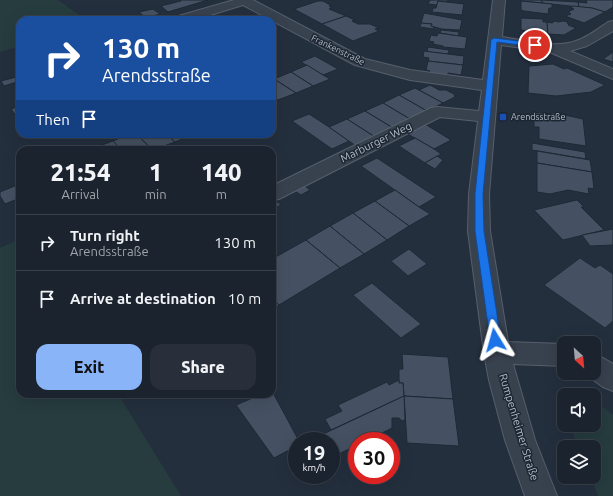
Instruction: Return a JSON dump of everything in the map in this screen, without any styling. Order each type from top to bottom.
[{"type":"street","points":[[193,16],[245,0]]},
{"type":"street","name":"Frankenstraße","points":[[245,0],[275,16]]},
{"type":"street","name":"Rumpenheimer Straße","points":[[499,0],[479,194],[480,231],[497,353],[503,380],[520,440],[541,496]]},
{"type":"street","name":"Frankenstraße","points":[[276,17],[360,62],[410,75],[489,86]]},
{"type":"street","points":[[494,40],[548,46],[576,46],[613,25]]},
{"type":"street","points":[[548,46],[613,74]]},
{"type":"street","name":"Marburger Weg","points":[[276,192],[437,112],[486,117]]},
{"type":"street","points":[[497,353],[557,355]]},
{"type":"street","points":[[601,371],[613,379]]},
{"type":"green space","points":[[0,0],[58,0],[80,16],[16,16],[16,47],[0,52]]},
{"type":"green space","points":[[16,241],[16,398],[120,398],[181,496],[0,496],[0,248]]},
{"type":"green space","points":[[601,406],[613,415],[613,496],[598,496],[594,484],[601,484],[601,440],[575,440],[573,432],[601,432]]},
{"type":"building","points":[[180,0],[208,0],[168,12],[161,6],[181,1]]},
{"type":"building","points":[[430,0],[448,0],[447,2],[438,1],[437,5],[428,4]]},
{"type":"building","points":[[542,0],[542,3],[521,1]]},
{"type":"building","points":[[542,0],[578,2],[579,7],[542,3]]},
{"type":"building","points":[[586,0],[613,0],[613,7],[605,12],[592,8],[579,7],[578,2],[587,3]]},
{"type":"building","points":[[318,1],[323,1],[332,6],[329,6],[332,8],[329,9],[346,16],[322,24],[294,9]]},
{"type":"building","points":[[438,1],[464,4],[462,15],[432,12],[433,8],[436,8]]},
{"type":"building","points":[[521,1],[552,4],[552,8],[549,8],[548,14],[524,11],[521,10]]},
{"type":"building","points":[[574,6],[592,8],[605,12],[584,23],[565,16],[571,14],[568,12],[574,9],[570,8]]},
{"type":"building","points":[[153,9],[160,14],[144,16],[139,12]]},
{"type":"building","points":[[424,13],[462,20],[460,30],[442,29],[431,26],[432,24],[421,23]]},
{"type":"building","points":[[346,16],[355,20],[352,21],[358,24],[370,24],[379,28],[375,29],[379,31],[353,41],[322,24]]},
{"type":"building","points":[[521,18],[543,19],[543,22],[547,22],[548,34],[521,30]]},
{"type":"building","points":[[555,21],[568,22],[568,25],[576,28],[564,35],[548,34],[547,22],[552,23]]},
{"type":"building","points":[[421,23],[432,24],[431,26],[434,27],[433,29],[420,27]]},
{"type":"building","points":[[441,30],[459,32],[458,36],[440,33]]},
{"type":"building","points":[[438,33],[467,37],[465,49],[443,47],[429,41],[431,35],[437,36]]},
{"type":"building","points":[[428,47],[449,50],[448,54],[427,52]]},
{"type":"building","points":[[424,51],[464,56],[463,65],[428,61],[429,58],[423,57]]},
{"type":"building","points":[[613,52],[613,62],[603,59]]},
{"type":"building","points":[[315,56],[338,69],[323,75],[301,62]]},
{"type":"building","points":[[428,61],[463,65],[461,75],[448,73],[447,76],[429,74],[430,71],[426,70]]},
{"type":"building","points":[[553,64],[564,69],[567,68],[605,85],[591,92],[556,96],[528,93],[529,66]]},
{"type":"building","points":[[307,65],[330,79],[313,86],[291,72]]},
{"type":"building","points":[[291,72],[313,86],[296,93],[276,80],[276,78]]},
{"type":"building","points":[[16,77],[16,82],[4,86],[1,81]]},
{"type":"building","points":[[276,80],[296,93],[278,100],[276,99]]},
{"type":"building","points":[[430,85],[439,90],[446,90],[454,94],[455,97],[443,103],[419,90]]},
{"type":"building","points":[[415,88],[443,103],[427,111],[399,95]]},
{"type":"building","points":[[399,95],[427,111],[410,119],[383,103]]},
{"type":"building","points":[[383,103],[410,119],[393,128],[365,111]]},
{"type":"building","points":[[16,107],[16,116],[11,109]]},
{"type":"building","points":[[365,111],[393,128],[375,137],[347,119]]},
{"type":"building","points":[[534,112],[551,114],[551,112],[583,119],[586,146],[539,139],[539,127],[534,127]]},
{"type":"building","points":[[309,114],[349,141],[332,149],[292,121]]},
{"type":"building","points":[[347,119],[375,137],[356,146],[329,127]]},
{"type":"building","points":[[425,124],[451,140],[434,149],[406,133]]},
{"type":"building","points":[[120,138],[140,138],[149,146],[118,146],[113,141]]},
{"type":"building","points":[[140,138],[170,138],[175,142],[164,146],[149,146]]},
{"type":"building","points":[[170,138],[185,138],[175,142]]},
{"type":"building","points":[[415,138],[441,154],[425,163],[399,146]]},
{"type":"building","points":[[113,141],[118,146],[99,146]]},
{"type":"building","points":[[532,143],[585,152],[586,159],[532,150]]},
{"type":"building","points":[[537,151],[590,160],[592,172],[537,163]]},
{"type":"building","points":[[437,156],[443,160],[435,169],[425,163]]},
{"type":"building","points":[[377,158],[436,197],[419,207],[361,166]]},
{"type":"building","points":[[537,163],[592,172],[594,189],[588,188],[589,194],[568,190],[550,194],[537,192]]},
{"type":"building","points":[[16,185],[16,200],[5,204],[0,196],[0,192]]},
{"type":"building","points":[[305,186],[310,190],[301,195],[295,191]]},
{"type":"building","points":[[395,190],[430,214],[409,226],[375,201]]},
{"type":"building","points":[[577,200],[584,207],[581,207],[604,230],[563,240],[534,210]]},
{"type":"building","points":[[375,201],[409,226],[387,240],[353,213]]},
{"type":"building","points":[[276,202],[281,204],[276,208]]},
{"type":"building","points":[[353,213],[387,240],[364,254],[330,226]]},
{"type":"building","points":[[330,226],[364,254],[340,268],[306,240]]},
{"type":"building","points":[[613,229],[613,245],[590,246],[582,235]]},
{"type":"building","points":[[306,240],[340,268],[279,305],[276,302],[276,257]]},
{"type":"building","points":[[409,249],[427,264],[408,276],[391,261]]},
{"type":"building","points":[[580,258],[595,268],[600,265],[613,274],[613,321],[605,328],[544,285]]},
{"type":"building","points":[[372,283],[421,324],[401,338],[353,295]]},
{"type":"building","points":[[402,354],[448,357],[453,399],[404,396],[403,383],[399,383],[399,369],[403,369]]},
{"type":"building","points":[[399,380],[399,383],[403,383],[404,396],[331,430],[325,419],[342,411],[338,405],[387,382],[389,385]]},
{"type":"building","points":[[404,396],[453,399],[459,446],[407,443]]},
{"type":"building","points":[[404,396],[405,420],[402,421],[399,418],[392,418],[392,428],[384,432],[348,432],[348,450],[340,454],[340,432],[328,432]]},
{"type":"building","points":[[253,398],[276,398],[294,432],[288,432],[288,451],[274,458],[236,405]]},
{"type":"place","name":"Arendsstraße","points":[[503,117]]},
{"type":"route","points":[[495,340],[480,231],[479,194],[494,40],[535,45]]}]
